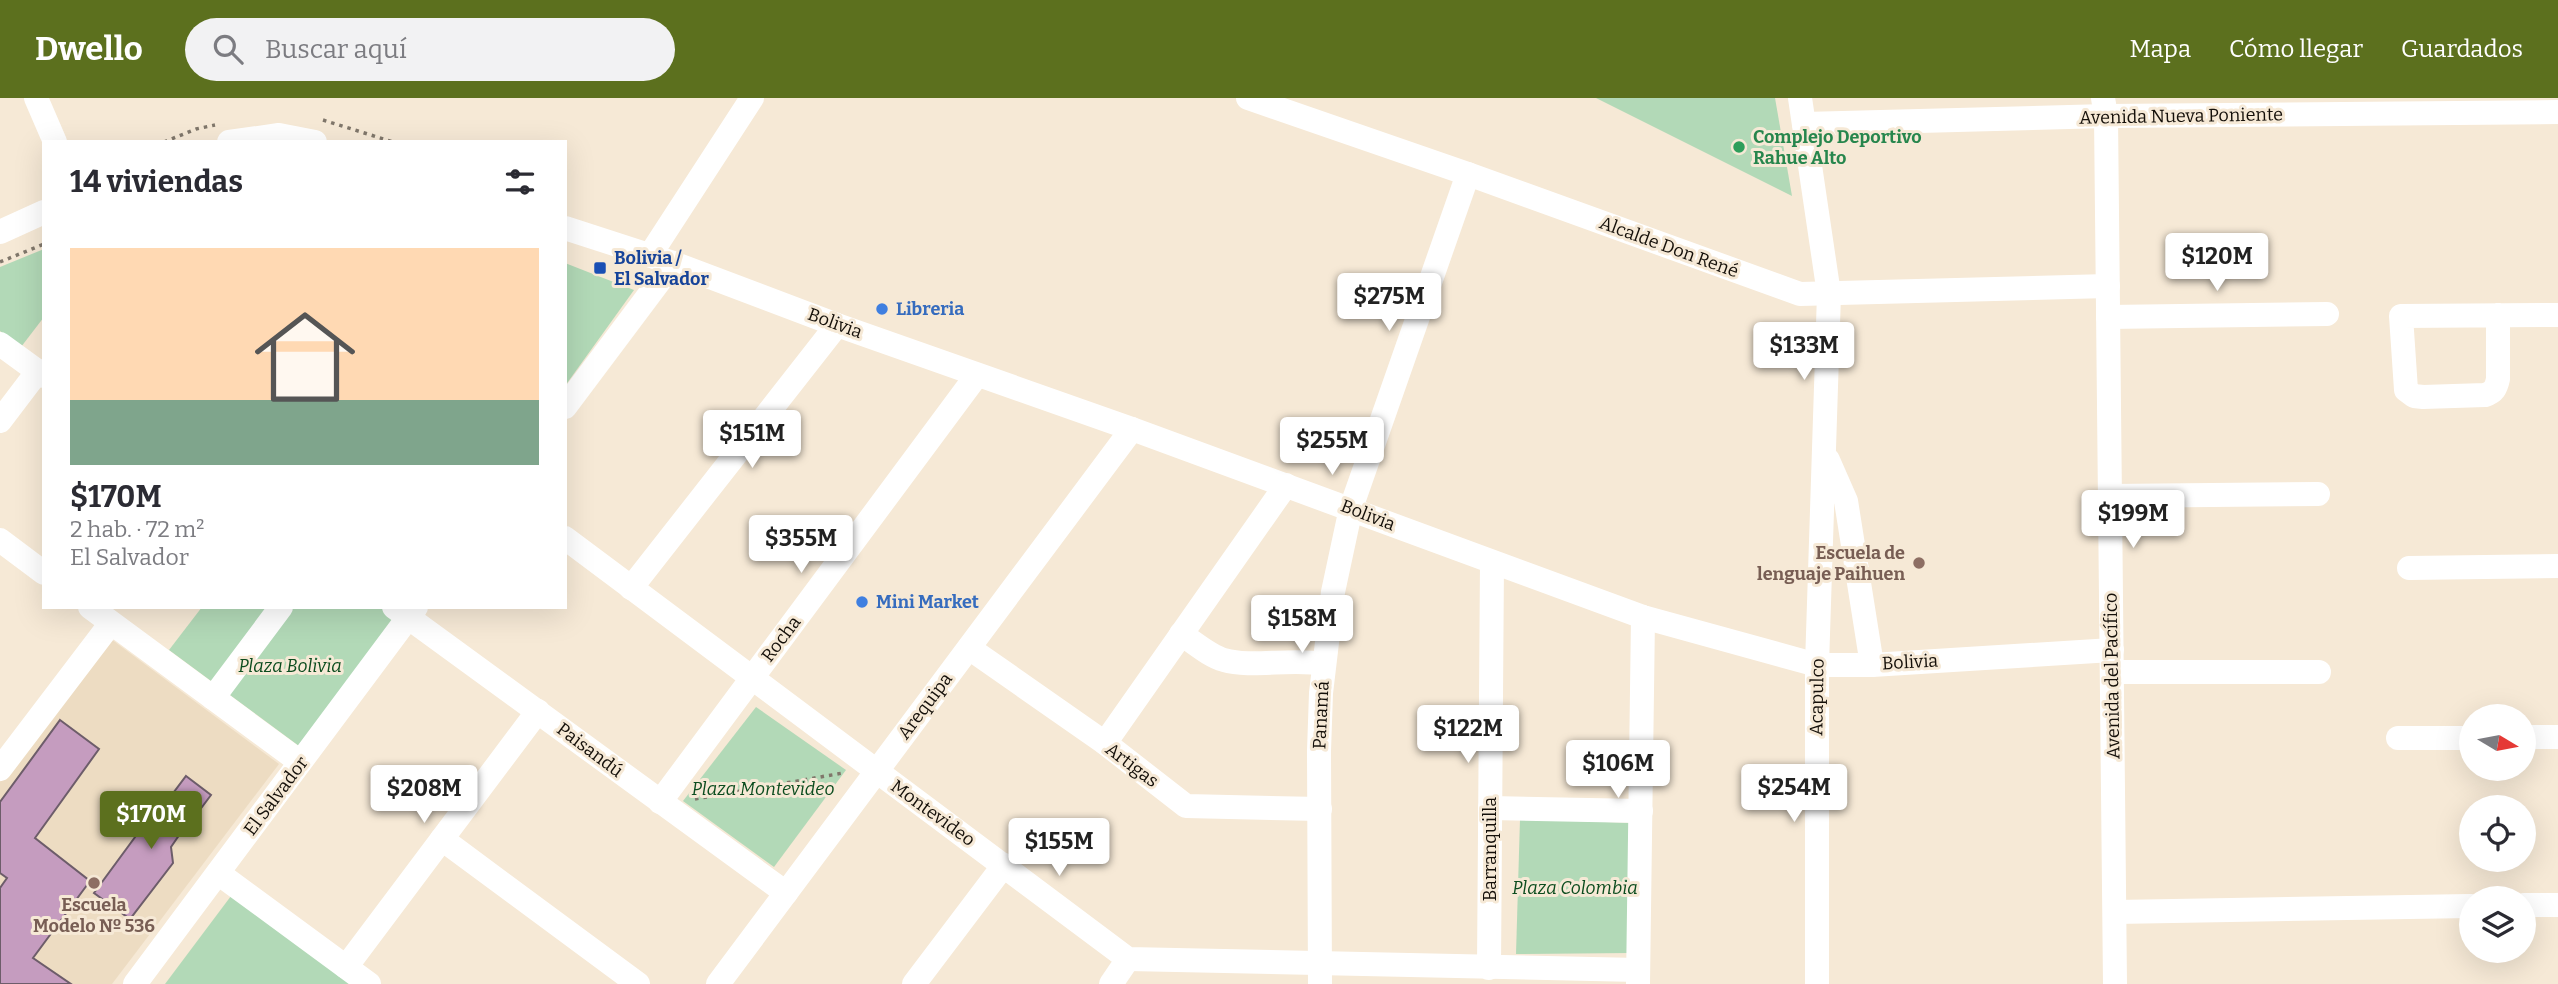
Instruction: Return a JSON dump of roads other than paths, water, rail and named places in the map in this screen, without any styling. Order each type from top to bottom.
[{"type":"street","points":[[36,98],[54,140]]},
{"type":"street","points":[[567,404],[661,259],[752,98]]},
{"type":"street","name":"Alcalde Don René","points":[[1248,98],[1800,293],[2108,286]]},
{"type":"street","name":"Acapulco","points":[[1800,98],[1829,294],[1817,665],[1816,984]]},
{"type":"street","name":"Avenida Nueva Poniente","points":[[1804,124],[2104,107],[2558,112]]},
{"type":"street","name":"Avenida del Pacífico","points":[[2104,107],[2115,984]]},
{"type":"street","points":[[240,140],[279,135],[305,140]]},
{"type":"street","name":"Panamá","points":[[1320,974],[1319,751],[1324,664],[1333,592],[1351,508],[1468,174]]},
{"type":"street","points":[[0,232],[42,213]]},
{"type":"street","name":"Bolivia","points":[[567,229],[661,259],[1351,508],[1643,617],[1817,665],[2112,661],[2319,672]]},
{"type":"street","points":[[2108,317],[2327,314]]},
{"type":"street","points":[[2498,316],[2498,379],[2496,388],[2491,393],[2484,396],[2423,397],[2414,396],[2406,390],[2402,316],[2558,315]]},
{"type":"street","points":[[631,588],[837,324]]},
{"type":"street","points":[[0,344],[41,374],[0,421]]},
{"type":"street","name":"Rocha","points":[[660,802],[977,374]]},
{"type":"street","name":"Arequipa","points":[[718,984],[1132,429]]},
{"type":"street","name":"Acapulco","points":[[1825,453],[1846,501],[1872,665]]},
{"type":"street","points":[[1105,743],[1286,485]]},
{"type":"street","points":[[2110,496],[2318,494]]},
{"type":"street","points":[[0,540],[42,572]]},
{"type":"street","name":"Montevideo","points":[[567,540],[1129,960]]},
{"type":"street","name":"Barranquilla","points":[[1489,968],[1492,562]]},
{"type":"street","points":[[2409,568],[2558,566]]},
{"type":"street","points":[[93,609],[300,762]]},
{"type":"street","points":[[214,698],[280,609]]},
{"type":"street","name":"Paisandú","points":[[406,611],[786,893]]},
{"type":"street","name":"El Salvador","points":[[135,984],[300,762],[406,611]]},
{"type":"street","points":[[1111,984],[1129,960],[1320,974],[1489,968],[1638,977],[1643,617]]},
{"type":"street","points":[[0,769],[111,623]]},
{"type":"street","points":[[1181,634],[1221,659],[1236,662],[1305,660],[1324,664]]},
{"type":"street","name":"Artigas","points":[[968,648],[1105,743],[1186,806],[1320,809]]},
{"type":"street","points":[[346,967],[538,711]]},
{"type":"street","points":[[2536,737],[2558,737]]},
{"type":"street","points":[[2398,738],[2459,738]]},
{"type":"street","points":[[1490,808],[1641,811]]},
{"type":"street","points":[[442,839],[638,984]]},
{"type":"street","points":[[914,984],[1004,865]]},
{"type":"street","points":[[218,873],[369,984]]},
{"type":"street","points":[[2536,905],[2558,905]]},
{"type":"street","points":[[2115,912],[2459,906]]},
{"type":"place","name":"Complejo Deportivo Rahue Alto","points":[[1739,147]]},
{"type":"place","name":"Bolivia / El Salvador","points":[[600,268]]},
{"type":"place","name":"Libreria","points":[[882,309]]},
{"type":"place","name":"Escuela de lenguaje Paihuen","points":[[1919,563]]},
{"type":"place","name":"Mini Market","points":[[862,602]]},
{"type":"place","name":"Escuela Modelo Nº 536","points":[[94,883]]},
{"type":"park label","name":"Plaza Bolivia","points":[[290,666]]},
{"type":"park label","name":"Plaza Montevideo","points":[[763,789]]},
{"type":"park label","name":"Plaza Colombia","points":[[1575,888]]}]
